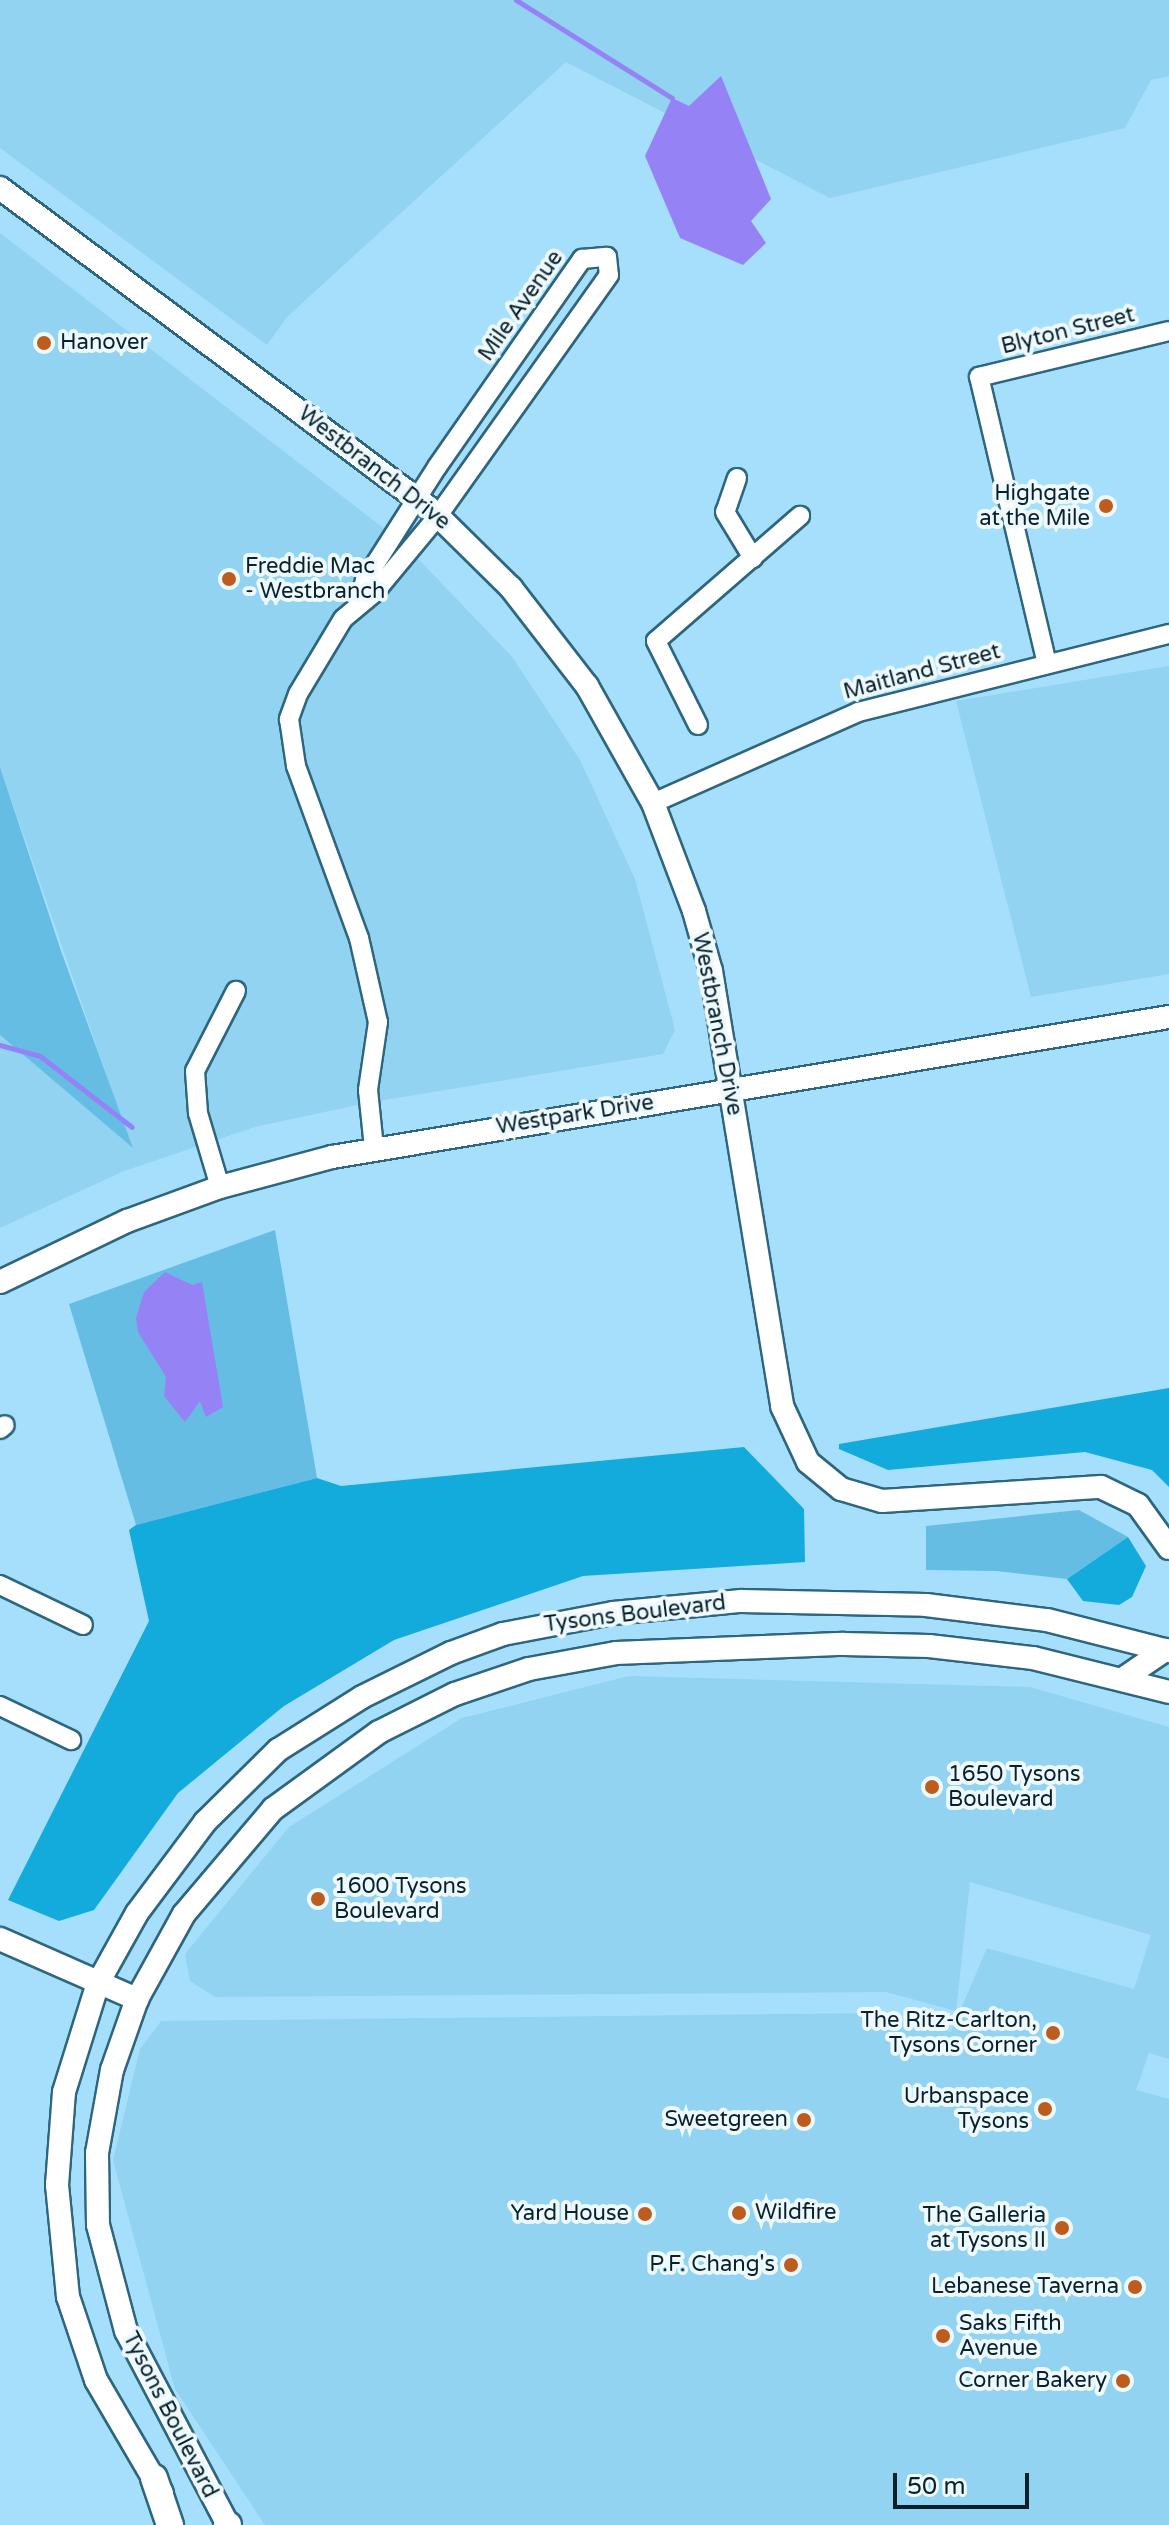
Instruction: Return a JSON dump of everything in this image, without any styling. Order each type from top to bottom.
[{"type":"main road","points":[[154,2478],[170,2525]]},
{"type":"street","name":"Westbranch Drive","points":[[0,188],[438,516],[550,635],[621,740],[653,803],[711,971],[778,1389],[797,1444],[808,1462],[841,1489],[882,1501],[1101,1487],[1138,1505],[1169,1548]]},
{"type":"street","name":"Mile Avenue","points":[[417,501],[582,259],[607,257],[609,275],[438,516]]},
{"type":"street","name":"Blyton Street","points":[[1047,664],[979,377],[1169,331]]},
{"type":"street","points":[[737,478],[725,512],[753,558]]},
{"type":"street","points":[[374,1148],[368,1090],[378,1022],[359,938],[289,737],[298,694],[360,600],[365,580],[417,501]]},
{"type":"street","points":[[360,600],[374,593],[438,516]]},
{"type":"street","points":[[698,725],[656,641],[800,516]]},
{"type":"street","name":"Maitland Street","points":[[653,803],[858,712],[1169,634]]},
{"type":"street","points":[[220,1187],[198,1113],[195,1071],[236,991]]},
{"type":"street","name":"Westpark Drive","points":[[0,1282],[127,1221],[220,1187],[374,1148],[1169,1017]]},
{"type":"street","points":[[0,1585],[83,1625]]},
{"type":"street","name":"Tysons Boulevard","points":[[181,2525],[96,2380],[61,2261],[59,2128],[74,2050],[98,1983],[174,1860],[278,1750],[414,1668],[503,1634],[671,1607],[858,1602],[1047,1620],[1168,1649]]},
{"type":"street","name":"Tysons Boulevard","points":[[228,2525],[126,2331],[98,2225],[97,2153],[109,2083],[137,1999],[184,1914],[273,1809],[379,1732],[455,1694],[529,1669],[616,1653],[844,1644],[929,1646],[1033,1658],[1124,1678],[1169,1692]]},
{"type":"street","points":[[1124,1678],[1168,1649]]},
{"type":"street","points":[[0,1706],[71,1740]]},
{"type":"street","points":[[0,1939],[137,1999]]},
{"type":"shaded area","points":[[0,0],[1169,0],[1169,76],[1151,80],[1125,128],[830,198],[566,62],[287,317],[267,345],[0,148]]},
{"type":"shaded area","points":[[721,76],[771,199],[751,221],[766,243],[743,265],[680,238],[645,156],[672,98],[689,106]]},
{"type":"shaded area","points":[[0,233],[403,543],[513,658],[580,760],[635,879],[675,1030],[663,1054],[366,1103],[255,1127],[124,1171],[0,1228],[0,1035],[131,1146],[0,767]]},
{"type":"shaded area","points":[[1169,666],[1169,974],[1031,997],[956,701]]},
{"type":"shaded area","points":[[0,767],[61,951],[133,1148],[0,1035]]},
{"type":"shaded area","points":[[275,1230],[317,1478],[136,1525],[69,1304]]},
{"type":"shaded area","points":[[165,1272],[192,1285],[202,1282],[223,1407],[206,1417],[200,1401],[185,1422],[164,1396],[166,1377],[138,1332],[136,1318],[144,1292]]},
{"type":"shaded area","points":[[1169,1388],[1169,1487],[1152,1470],[1085,1452],[888,1470],[839,1449],[839,1444]]},
{"type":"shaded area","points":[[744,1447],[804,1509],[805,1562],[583,1576],[394,1640],[284,1706],[178,1793],[94,1910],[59,1921],[8,1900],[149,1621],[129,1530],[136,1525],[317,1478],[341,1486]]},
{"type":"shaded area","points":[[1079,1510],[1128,1537],[1067,1579],[996,1571],[926,1570],[926,1526]]},
{"type":"shaded area","points":[[1128,1537],[1146,1566],[1132,1597],[1119,1605],[1083,1601],[1067,1579]]},
{"type":"shaded area","points":[[629,1676],[1030,1687],[1169,1727],[1169,2059],[1149,2053],[1136,2090],[1169,2099],[1169,2525],[265,2525],[175,2389],[113,2160],[140,2049],[161,2021],[885,2013],[951,2032],[987,1948],[1134,1989],[1151,1935],[970,1882],[956,2011],[886,1992],[215,1997],[190,1981],[185,1954],[289,1827],[462,1718]]},
{"type":"waterway","points":[[516,0],[672,98]]},
{"type":"waterway","points":[[0,1045],[40,1056],[132,1127]]},
{"type":"place","name":"Hanover","points":[[44,343]]},
{"type":"place","name":"Highgate at the Mile","points":[[1106,506]]},
{"type":"place","name":"Freddie Mac - Westbranch","points":[[229,579]]},
{"type":"place","name":"1650 Tysons Boulevard","points":[[932,1787]]},
{"type":"place","name":"1600 Tysons Boulevard","points":[[318,1899]]},
{"type":"place","name":"The Ritz-Carlton, Tysons Corner","points":[[1053,2033]]},
{"type":"place","name":"Urbanspace Tysons","points":[[1045,2109]]},
{"type":"place","name":"Sweetgreen","points":[[804,2120]]},
{"type":"place","name":"Wildfire","points":[[739,2213]]},
{"type":"place","name":"Yard House","points":[[645,2214]]},
{"type":"place","name":"The Galleria at Tysons II","points":[[1062,2228]]},
{"type":"place","name":"P.F. Chang's","points":[[791,2265]]},
{"type":"place","name":"Lebanese Taverna","points":[[1135,2287]]},
{"type":"place","name":"Saks Fifth Avenue","points":[[943,2336]]},
{"type":"place","name":"Corner Bakery","points":[[1123,2381]]}]
